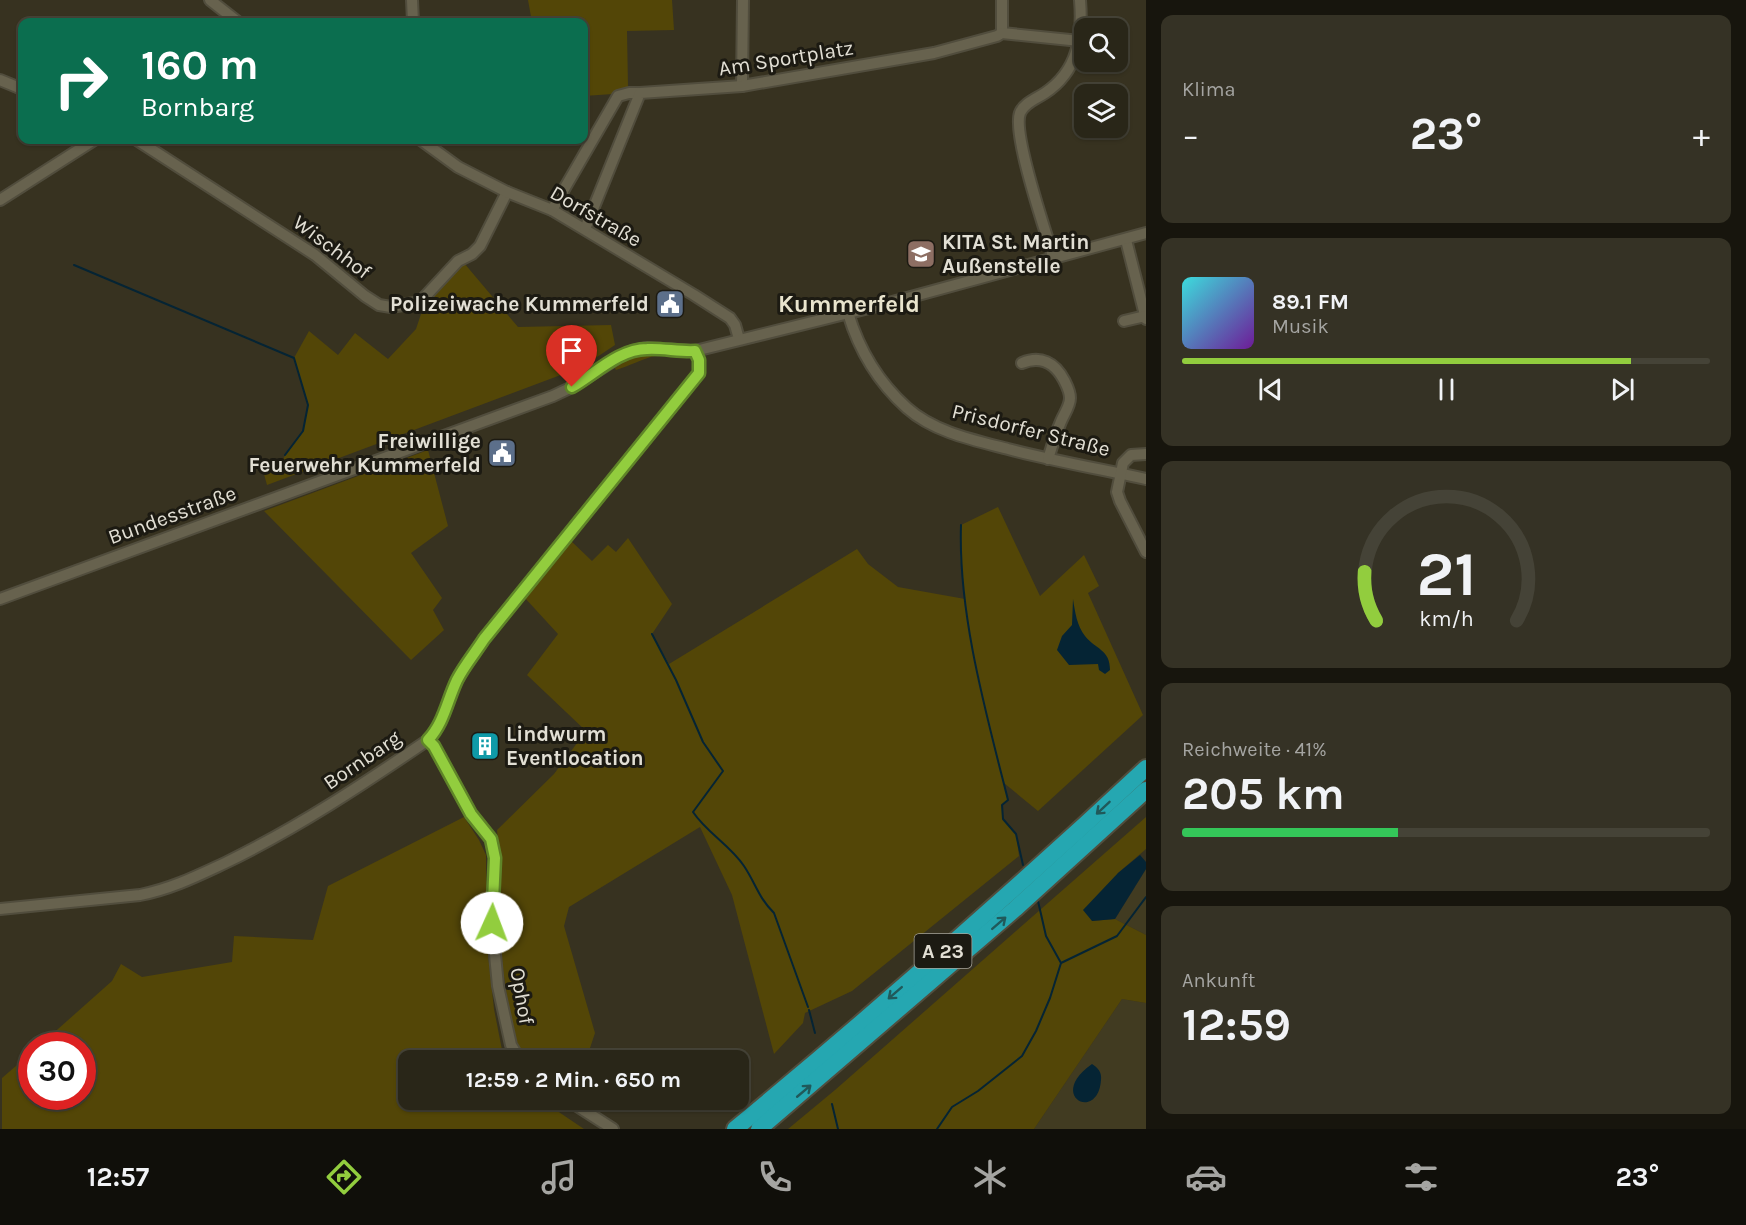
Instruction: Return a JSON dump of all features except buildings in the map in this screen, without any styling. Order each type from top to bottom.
[{"type":"highway","name":"A 23","points":[[735,1129],[857,1027],[1146,768]]},
{"type":"highway","name":"A 23","points":[[759,1129],[1006,917],[1146,790]]},
{"type":"street","points":[[210,0],[233,18]]},
{"type":"street","points":[[412,0],[412,18]]},
{"type":"street","points":[[742,86],[743,0]]},
{"type":"street","points":[[1002,0],[1002,33]]},
{"type":"street","points":[[1080,0],[1080,18]]},
{"type":"street","name":"Am Sportplatz","points":[[552,210],[618,96],[629,93],[742,86],[934,53],[1002,33],[1074,39]]},
{"type":"street","points":[[1054,260],[1026,162],[1019,129],[1020,113],[1028,103],[1047,92],[1074,59]]},
{"type":"street","points":[[0,80],[18,87]]},
{"type":"street","points":[[585,229],[640,93]]},
{"type":"street","points":[[0,200],[88,144]]},
{"type":"street","name":"Wischhof","points":[[144,144],[315,255],[365,296],[379,305],[391,307],[420,302],[458,261],[472,254],[480,246],[507,192]]},
{"type":"street","name":"Dorfstraße","points":[[427,144],[458,166],[507,192],[552,210],[730,318],[735,325],[739,339]]},
{"type":"street","name":"Bundesstraße","points":[[0,599],[553,396],[632,351],[646,348],[695,351],[1054,260],[1146,234]]},
{"type":"street","points":[[1124,321],[1146,318],[1126,240]]},
{"type":"street","name":"Prisdorfer Straße","points":[[848,313],[854,333],[875,374],[908,409],[934,426],[961,437],[1048,459],[1146,479]]},
{"type":"street","name":"Bornbarg","points":[[0,909],[140,896],[162,891],[262,844],[344,797],[428,740],[436,731],[458,679],[484,639],[699,373],[699,360],[695,351]]},
{"type":"street","points":[[1022,363],[1034,359],[1052,364],[1059,371],[1068,389],[1069,406],[1059,424],[1048,459]]},
{"type":"street","points":[[1120,473],[1123,462],[1131,455],[1146,454]]},
{"type":"street","name":"Prisdorfer Straße","points":[[1120,473],[1118,492],[1120,501],[1146,552]]},
{"type":"street","name":"Ophof","points":[[428,740],[434,746],[471,814],[491,839],[495,858],[492,923],[498,986],[514,1050]]},
{"type":"street","points":[[584,1110],[613,1129]]},
{"type":"shaded area","points":[[528,0],[672,0],[674,30],[627,31],[628,87],[613,94],[588,96],[588,18],[531,18]]},
{"type":"shaded area","points":[[464,263],[518,327],[611,325],[615,345],[582,367],[267,485],[262,467],[277,467],[303,431],[308,405],[294,358],[309,331],[338,355],[355,333],[388,359],[416,329],[424,305]]},
{"type":"shaded area","points":[[644,353],[656,354],[616,370],[613,365],[621,359]]},
{"type":"shaded area","points":[[428,450],[448,526],[411,553],[442,598],[433,610],[444,630],[411,660],[264,511]]},
{"type":"shaded area","points":[[998,507],[1040,596],[1084,555],[1099,586],[1088,593],[1143,715],[1038,811],[1004,783],[1008,800],[1002,805],[1003,819],[1016,834],[1019,856],[852,991],[805,1013],[803,1023],[774,1054],[732,895],[700,827],[569,907],[564,926],[595,1033],[589,1050],[519,1050],[507,999],[504,975],[497,830],[554,774],[586,731],[527,675],[558,634],[524,597],[569,539],[592,561],[608,545],[616,552],[628,538],[672,604],[652,634],[669,664],[857,549],[868,564],[898,587],[965,599],[960,556],[961,525]]},
{"type":"shaded area","points":[[464,817],[486,855],[487,946],[494,1009],[502,1050],[398,1050],[398,1110],[556,1110],[584,1129],[2,1129],[2,1078],[18,1064],[18,1110],[96,1110],[96,1032],[55,1032],[112,981],[121,964],[142,977],[232,962],[234,936],[313,940],[328,886]]},
{"type":"shaded area","points":[[1146,817],[1146,849],[1118,873],[1092,921],[1115,919],[1146,935],[1146,1003],[1122,999],[1034,1129],[788,1129],[835,1090]]},
{"type":"shaded area","points":[[1146,869],[1146,935],[1115,919]]},
{"type":"shaded area","points":[[1122,999],[1146,1003],[1146,1129],[1034,1129]]},
{"type":"water","points":[[1073,599],[1082,632],[1108,658],[1110,670],[1105,674],[1099,670],[1098,664],[1069,665],[1057,650],[1062,636],[1072,625]]},
{"type":"water","points":[[1140,855],[1146,862],[1146,869],[1115,919],[1092,921],[1083,910],[1118,873]]},
{"type":"water","points":[[1092,1064],[1099,1070],[1101,1080],[1098,1093],[1092,1100],[1085,1102],[1078,1100],[1074,1094],[1074,1086],[1079,1076]]},
{"type":"waterway","points":[[74,265],[294,358],[308,405],[303,431],[285,455]]},
{"type":"waterway","points":[[961,525],[961,559],[969,628],[975,663],[1008,800],[1002,805],[1003,819],[1016,834],[1023,865]]},
{"type":"waterway","points":[[652,634],[676,680],[703,742],[723,771],[693,812],[738,859],[774,913],[808,1007]]},
{"type":"waterway","points":[[937,1129],[952,1107],[978,1091],[1022,1056],[1050,998],[1061,963],[1117,936],[1146,897]]},
{"type":"waterway","points":[[1038,901],[1046,936],[1061,963]]},
{"type":"waterway","points":[[809,1010],[815,1033]]},
{"type":"waterway","points":[[832,1104],[838,1129]]},
{"type":"place","name":"KITA St. Martin Außenstelle","points":[[921,254]]},
{"type":"place","name":"Polizeiwache Kummerfeld","points":[[670,304]]},
{"type":"place","name":"Freiwillige Feuerwehr Kummerfeld","points":[[502,453]]},
{"type":"place","name":"Lindwurm Eventlocation","points":[[485,746]]},
{"type":"district","name":"Kummerfeld","points":[[849,304]]},
{"type":"route","points":[[492,923],[495,858],[491,839],[471,814],[434,746],[428,740],[436,731],[458,679],[484,639],[699,373],[699,360],[695,351],[646,348],[619,357],[572,387]]}]
